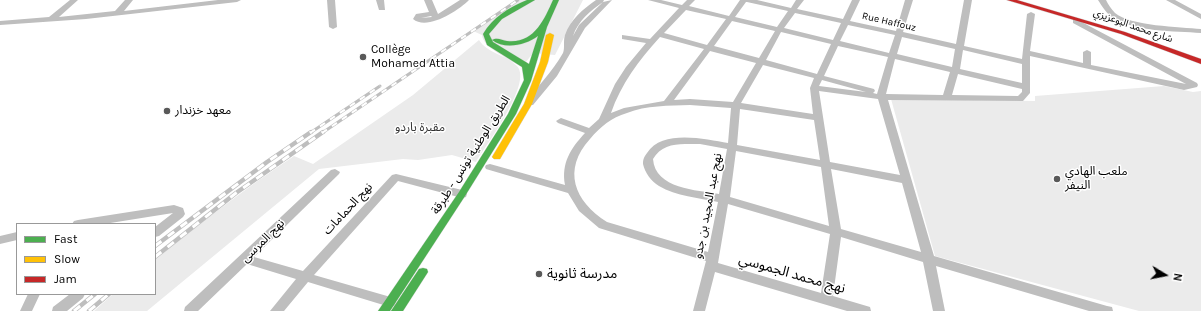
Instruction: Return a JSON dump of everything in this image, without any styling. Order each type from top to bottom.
[{"type":"main road","points":[[527,81],[526,66],[522,62],[490,43],[486,34],[492,25],[518,6],[532,0]]},
{"type":"main road","points":[[540,0],[509,16],[495,27],[492,34],[496,40],[516,44],[530,40],[544,27]]},
{"type":"main road","name":"الطريق الوطنية تونس - طبرقة","points":[[391,308],[512,114],[527,81],[544,27],[556,0]]},
{"type":"main road","name":"الطريق الوطنية تونس - طبرقة","points":[[456,220],[486,174],[528,104],[544,62],[552,26],[565,0]]},
{"type":"main road","name":"شارع محمد البوعزيزي","points":[[1010,0],[1201,55]]},
{"type":"main road","name":"شارع محمد البوعزيزي","points":[[1029,0],[1110,22],[1162,43],[1201,62]]},
{"type":"main road","points":[[1162,43],[1201,68]]},
{"type":"main road","points":[[391,308],[426,266]]},
{"type":"street","points":[[52,20],[74,0]]},
{"type":"street","points":[[118,13],[129,0]]},
{"type":"street","points":[[0,23],[52,20],[190,3],[237,0]]},
{"type":"street","points":[[331,0],[333,27]]},
{"type":"street","points":[[380,0],[382,8]]},
{"type":"street","points":[[428,0],[434,15],[465,0]]},
{"type":"street","points":[[528,104],[553,76],[568,52],[572,36],[585,23],[600,0]]},
{"type":"street","points":[[593,10],[608,0]]},
{"type":"street","points":[[652,0],[1026,87]]},
{"type":"street","points":[[604,119],[609,106],[628,70],[638,55],[691,0]]},
{"type":"street","points":[[668,102],[744,0]]},
{"type":"street","name":"Rue Haffouz","points":[[747,0],[1026,62]]},
{"type":"street","points":[[736,105],[760,60],[800,0]]},
{"type":"street","points":[[826,299],[836,233],[827,165],[814,88],[856,0]]},
{"type":"street","points":[[909,0],[881,95],[907,180],[929,260],[939,311]]},
{"type":"street","points":[[947,98],[955,70],[968,0]]},
{"type":"street","points":[[1102,0],[1114,15],[1119,18],[1149,26],[1201,31]]},
{"type":"street","points":[[1170,0],[1201,17]]},
{"type":"street","points":[[814,88],[881,95],[1020,99],[1026,93],[1026,53],[1031,14]]},
{"type":"street","points":[[1026,53],[1184,87],[1194,85],[1067,16]]},
{"type":"street","points":[[658,34],[710,46],[820,76],[881,95]]},
{"type":"street","points":[[625,36],[651,42]]},
{"type":"street","points":[[1086,52],[1087,66]]},
{"type":"street","points":[[486,174],[571,190],[569,168],[571,157],[589,131],[604,119],[636,108],[668,102],[704,102],[736,105],[818,118]]},
{"type":"street","name":"نهج عبد المجيد بن جدو","points":[[699,311],[724,199],[732,148],[736,105]]},
{"type":"street","points":[[561,120],[589,131]]},
{"type":"street","points":[[907,180],[700,141],[682,140],[658,147],[650,154],[648,159],[651,172],[668,186],[724,199],[836,233],[1108,311]]},
{"type":"street","name":"نهج المرسى","points":[[190,311],[335,172]]},
{"type":"street","name":"نهج الحمامات","points":[[276,311],[396,177],[462,194]]},
{"type":"street","name":"نهج محمد الجموسي","points":[[571,190],[588,216],[603,225],[711,262],[865,311]]},
{"type":"street","points":[[83,223],[132,214],[174,209],[180,211],[180,214],[156,233]]},
{"type":"street","points":[[245,259],[305,277],[391,308]]},
{"type":"street","points":[[26,311],[34,295]]},
{"type":"street","points":[[58,311],[78,295]]},
{"type":"green space","points":[[520,0],[583,0],[555,55],[533,53],[522,67],[492,49],[483,40],[482,35],[473,31]]},
{"type":"green space","name":"مقبرة باردو","points":[[479,40],[487,48],[517,66],[520,74],[519,86],[514,99],[498,129],[476,162],[452,155],[418,160],[403,159],[319,169],[147,311],[94,311],[112,295],[156,295],[156,259],[189,233],[241,193],[294,156],[313,164],[413,95]]},
{"type":"green space","name":"ملعب الهادي النيفر","points":[[1164,86],[1193,92],[1201,91],[1201,311],[1139,311],[935,256],[891,99],[1035,101],[1035,96]]},
{"type":"railway","points":[[322,133],[518,0]]},
{"type":"railway","points":[[310,133],[380,86]]},
{"type":"railway","points":[[156,245],[267,162],[311,132]]},
{"type":"railway","points":[[156,256],[236,193],[323,132]]},
{"type":"railway","points":[[74,311],[94,295]]},
{"type":"railway","points":[[89,311],[108,295]]},
{"type":"traffic: fast","points":[[527,79],[526,66],[490,43],[486,34],[495,22],[512,9],[532,0]]},
{"type":"traffic: fast","points":[[384,311],[462,194],[512,114],[527,81],[544,27],[556,0]]},
{"type":"traffic: fast","points":[[496,40],[510,43],[522,42],[533,36],[543,27]]},
{"type":"traffic: fast","points":[[397,311],[423,272]]},
{"type":"traffic: slow","points":[[497,157],[528,104],[544,62],[550,35]]},
{"type":"traffic: jam","points":[[1010,0],[1123,33],[1201,62]]},
{"type":"place","name":"Collège Mohamed Attia","points":[[363,57]]},
{"type":"place","name":"معهد خزندار","points":[[167,111]]},
{"type":"place","name":"ملعب الهادي النيفر","points":[[1057,179]]},
{"type":"place","name":"مدرسة ثانوية","points":[[539,274]]}]
